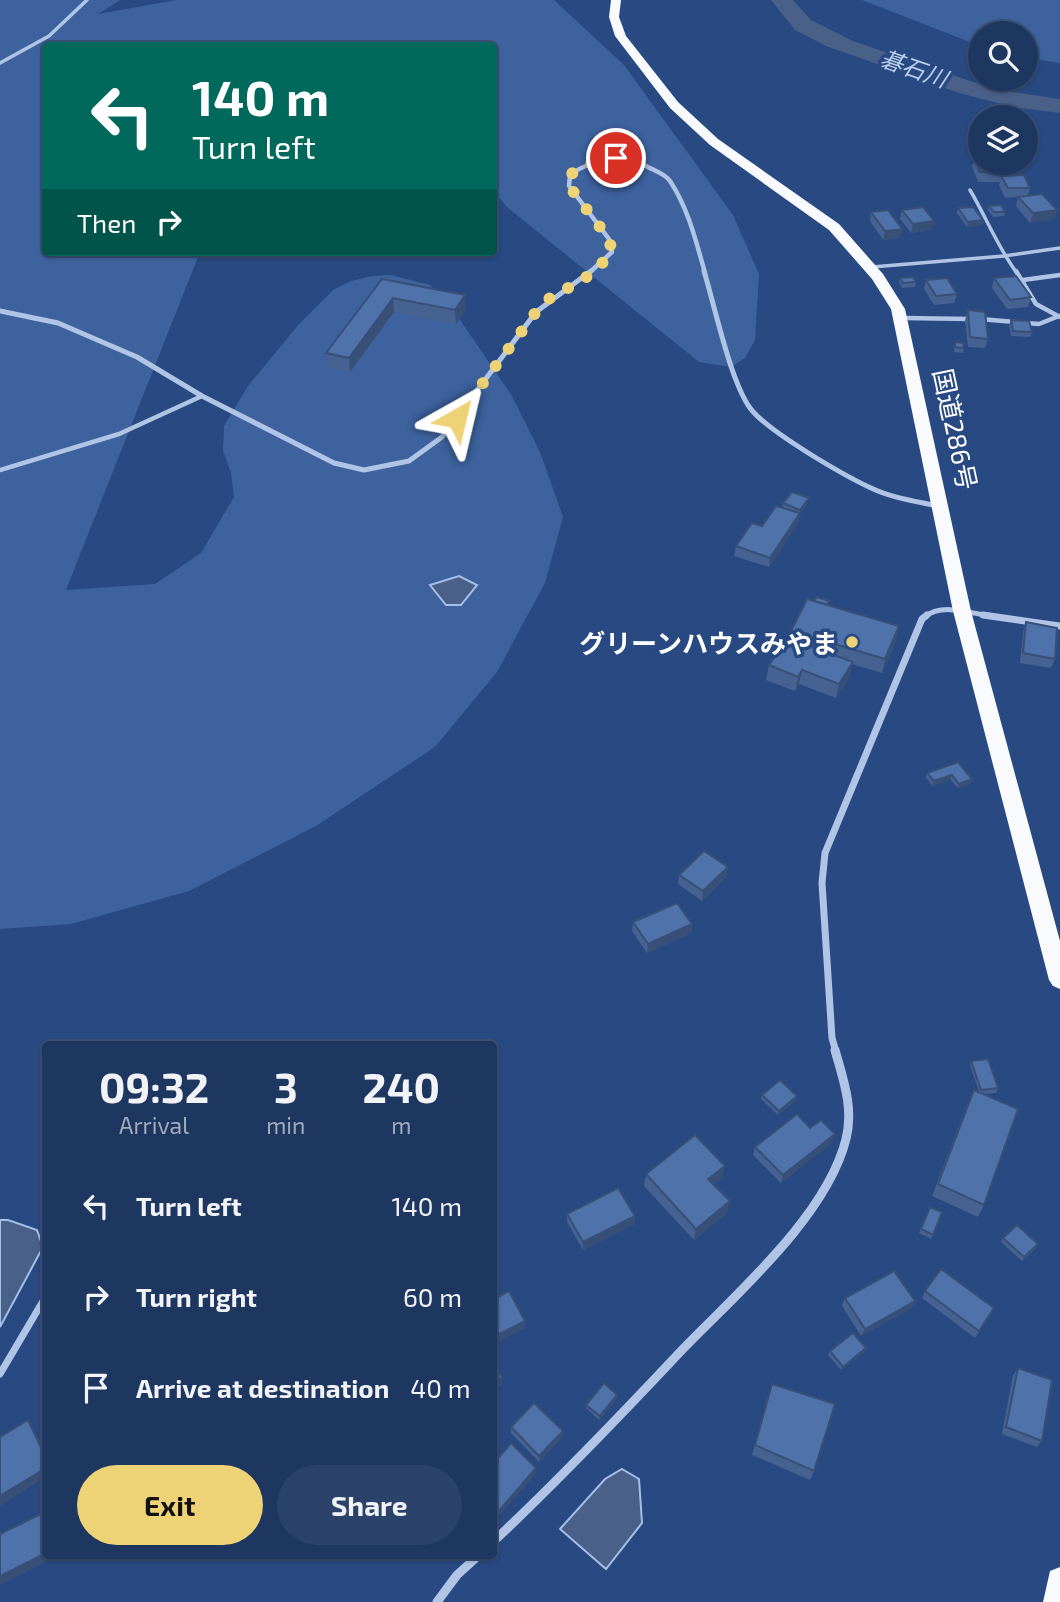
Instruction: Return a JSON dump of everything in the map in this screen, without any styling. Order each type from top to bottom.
[{"type":"highway","name":"国道286号","points":[[616,0],[614,17],[621,36],[674,105],[724,150],[834,227],[869,267],[898,309],[962,611],[1060,980]]},
{"type":"highway","points":[[1057,1602],[1060,1581]]},
{"type":"street","points":[[0,311],[58,323],[137,357],[202,396],[334,463],[364,470],[409,461],[442,437],[536,312],[553,295],[577,284],[596,270],[612,252],[609,239],[569,186],[570,175],[582,166],[616,158],[638,161],[668,178],[689,218],[736,379],[750,408],[771,429],[870,488],[894,497],[940,506]]},
{"type":"street","points":[[497,1538],[552,1486],[773,1256],[807,1215],[837,1166],[847,1137],[849,1100],[832,1038],[822,883],[825,853],[922,619],[932,610],[962,611],[1060,626]]},
{"type":"street","points":[[437,1602],[457,1575],[475,1559]]},
{"type":"lane","points":[[0,63],[49,36],[87,0]]},
{"type":"lane","points":[[970,190],[994,231],[1004,256],[1023,280],[1036,304],[1059,316]]},
{"type":"lane","points":[[869,267],[1004,256],[1060,248]]},
{"type":"lane","points":[[1023,280],[1060,275]]},
{"type":"lane","points":[[900,318],[950,317],[1039,324],[1059,316]]},
{"type":"lane","points":[[0,470],[119,434],[202,396]]},
{"type":"lane","points":[[0,1374],[42,1303]]},
{"type":"shaded area","points":[[0,0],[120,0],[98,14],[176,0],[554,0],[624,65],[733,215],[759,274],[755,340],[745,358],[731,367],[699,362],[508,208],[497,195],[497,42],[42,42],[42,256],[198,256],[66,590],[155,584],[201,553],[234,497],[231,473],[223,451],[224,426],[248,386],[299,324],[333,290],[351,281],[372,276],[391,275],[430,285],[452,308],[512,396],[540,452],[563,517],[545,583],[497,672],[435,747],[316,826],[189,891],[71,924],[0,929]]},
{"type":"shaded area","points":[[862,0],[1060,0],[1060,63],[1038,60],[1038,21],[968,21],[968,41]]},
{"type":"shaded area","points":[[459,576],[477,585],[461,605],[446,605],[430,585]]},
{"type":"shaded area","points":[[0,1220],[8,1220],[37,1230],[42,1249],[0,1327]]},
{"type":"shaded area","points":[[622,1469],[639,1479],[642,1523],[606,1569],[560,1529],[605,1479]]},
{"type":"building","points":[[1024,175],[1030,188],[1008,188],[1001,176]]},
{"type":"building","points":[[1042,194],[1057,210],[1033,213],[1018,197]]},
{"type":"building","points":[[1001,205],[1005,212],[994,212],[989,206]]},
{"type":"building","points":[[923,207],[934,221],[913,224],[902,210]]},
{"type":"building","points":[[973,207],[983,220],[968,222],[958,208]]},
{"type":"building","points":[[888,210],[902,229],[885,231],[871,212]]},
{"type":"building","points":[[1016,276],[1031,297],[1010,300],[994,278]]},
{"type":"building","points":[[913,277],[916,282],[903,283],[900,278]]},
{"type":"building","points":[[947,278],[957,294],[936,296],[926,280]]},
{"type":"building","points":[[382,279],[465,295],[455,310],[393,298],[349,358],[326,353]]},
{"type":"building","points":[[968,310],[985,312],[988,339],[970,337]]},
{"type":"building","points":[[1011,320],[1029,321],[1032,332],[1013,331]]},
{"type":"building","points":[[955,342],[963,343],[964,348],[955,347]]},
{"type":"building","points":[[792,492],[809,498],[800,510],[783,503]]},
{"type":"building","points":[[776,506],[800,513],[770,558],[736,546],[752,523],[762,526]]},
{"type":"building","points":[[817,597],[829,601],[827,605],[814,601]]},
{"type":"building","points":[[807,599],[899,626],[885,659],[791,631]]},
{"type":"building","points":[[1026,622],[1057,628],[1055,659],[1023,653]]},
{"type":"building","points":[[788,638],[853,662],[839,684],[802,670],[798,677],[769,665]]},
{"type":"building","points":[[958,762],[972,779],[959,784],[952,775],[934,781],[927,773]]},
{"type":"building","points":[[704,851],[728,867],[703,891],[679,875]]},
{"type":"building","points":[[677,903],[692,924],[648,944],[633,922]]},
{"type":"building","points":[[988,1059],[998,1088],[981,1090],[971,1061]]},
{"type":"building","points":[[780,1080],[797,1096],[779,1111],[762,1095]]},
{"type":"building","points":[[974,1090],[1018,1109],[984,1205],[938,1184]]},
{"type":"building","points":[[797,1114],[810,1128],[821,1120],[835,1134],[783,1175],[755,1147]]},
{"type":"building","points":[[695,1135],[725,1166],[708,1179],[730,1201],[696,1229],[646,1174]]},
{"type":"building","points":[[618,1188],[635,1216],[583,1242],[567,1214]]},
{"type":"building","points":[[930,1207],[942,1212],[933,1235],[921,1229]]},
{"type":"building","points":[[1017,1225],[1038,1244],[1024,1257],[1003,1238]]},
{"type":"building","points":[[941,1269],[994,1308],[979,1331],[925,1291]]},
{"type":"building","points":[[894,1271],[915,1301],[865,1329],[845,1298]]},
{"type":"building","points":[[509,1291],[525,1321],[497,1335],[497,1297]]},
{"type":"building","points":[[853,1333],[866,1348],[843,1367],[830,1351]]},
{"type":"building","points":[[1018,1368],[1052,1380],[1042,1441],[1006,1427]]},
{"type":"building","points":[[604,1383],[617,1395],[600,1416],[586,1405]]},
{"type":"building","points":[[772,1384],[835,1404],[814,1471],[755,1445]]},
{"type":"building","points":[[534,1403],[563,1431],[539,1456],[511,1427]]},
{"type":"building","points":[[28,1420],[42,1450],[42,1470],[0,1496],[0,1437]]},
{"type":"building","points":[[511,1443],[536,1468],[497,1513],[497,1459]]},
{"type":"building","points":[[42,1513],[42,1555],[0,1576],[0,1534]]},
{"type":"waterway","name":"碁石川","points":[[782,0],[803,25],[834,41],[967,88],[1013,100],[1060,106]]},
{"type":"place","name":"グリーンハウスみやま","points":[[852,642]]},
{"type":"route","points":[[457,418],[536,312],[553,295],[577,284],[596,270],[612,252],[609,239],[569,186],[570,175],[582,166],[616,158]]}]
